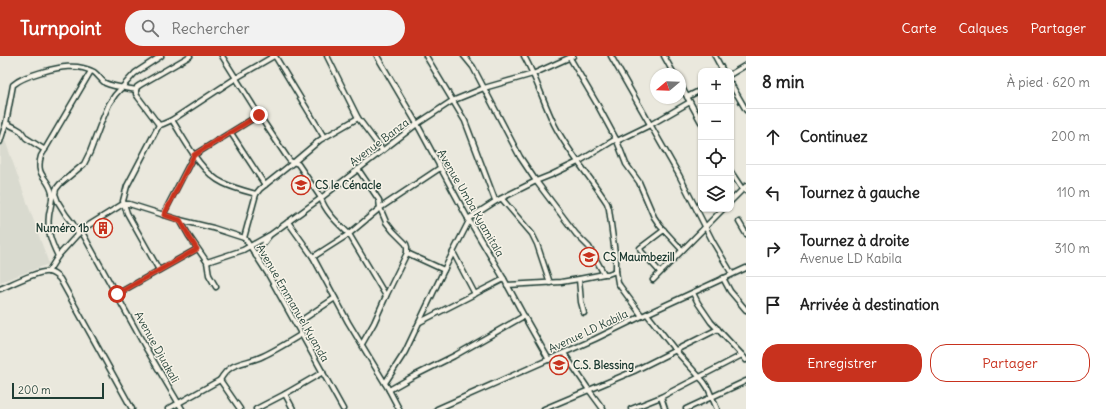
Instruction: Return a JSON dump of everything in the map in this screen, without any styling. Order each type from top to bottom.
[{"type":"street","points":[[58,256],[49,236],[49,216],[56,189],[84,164],[101,123],[115,95],[135,73],[161,56]]},
{"type":"street","points":[[159,125],[136,94],[137,87],[190,56]]},
{"type":"street","points":[[222,56],[287,157],[298,164],[321,198],[326,209],[349,234],[386,296]]},
{"type":"street","points":[[159,270],[127,213],[123,204],[123,197],[127,186],[159,125],[172,120],[236,78],[275,56],[324,137]]},
{"type":"street","points":[[327,56],[358,118],[382,150]]},
{"type":"street","name":"Avenue Umba Kyamitala","points":[[377,56],[417,124],[469,220],[549,360]]},
{"type":"street","points":[[426,56],[465,121],[496,201]]},
{"type":"street","points":[[464,56],[473,67],[520,157],[576,234],[589,247],[604,274]]},
{"type":"street","points":[[524,56],[553,123],[565,143],[602,195],[609,209],[618,283],[642,316]]},
{"type":"street","points":[[611,56],[679,175],[705,227],[732,274]]},
{"type":"street","points":[[664,56],[671,68]]},
{"type":"street","points":[[715,56],[721,68]]},
{"type":"street","points":[[571,57],[616,140],[626,164],[639,182],[654,217],[682,250]]},
{"type":"street","name":"Avenue Banza","points":[[207,262],[235,253],[270,235],[321,198],[417,124],[452,101],[484,88],[533,74],[571,57]]},
{"type":"street","points":[[734,72],[746,65]]},
{"type":"street","points":[[0,142],[6,123],[13,84],[20,79],[68,66],[91,71],[105,83],[136,90]]},
{"type":"street","points":[[78,234],[50,187],[41,175],[39,164],[41,156],[91,71]]},
{"type":"street","points":[[734,89],[746,110]]},
{"type":"street","points":[[385,383],[400,361],[420,323],[469,220],[496,201],[536,181],[551,176],[616,140],[650,125],[698,92]]},
{"type":"street","points":[[686,96],[698,117]]},
{"type":"street","points":[[164,215],[194,155],[259,115]]},
{"type":"street","points":[[244,238],[256,194],[324,137],[358,118]]},
{"type":"street","points":[[172,120],[194,155],[210,174],[223,184],[256,194]]},
{"type":"street","points":[[6,123],[21,131],[26,138],[45,150]]},
{"type":"street","points":[[231,132],[266,185]]},
{"type":"street","points":[[313,257],[349,234],[380,208],[440,168]]},
{"type":"street","points":[[358,169],[379,200],[380,208],[386,222],[406,244],[408,250],[374,323],[362,344]]},
{"type":"street","points":[[733,176],[740,187],[745,189],[734,198]]},
{"type":"street","points":[[502,199],[522,221],[535,239],[550,283]]},
{"type":"street","points":[[48,272],[58,256],[82,230],[123,204]]},
{"type":"street","name":"Avenue Emmanuel Kyanda","points":[[123,204],[129,204],[244,238],[250,245],[302,334],[343,409]]},
{"type":"street","points":[[653,280],[720,212]]},
{"type":"street","points":[[180,220],[197,249],[207,262],[209,275],[216,287]]},
{"type":"street","points":[[288,222],[313,257],[335,298],[389,390],[398,409]]},
{"type":"street","points":[[739,222],[746,234]]},
{"type":"street","name":"Avenue Djuakali","points":[[82,230],[147,350],[182,409]]},
{"type":"street","points":[[660,272],[640,248],[664,230]]},
{"type":"street","points":[[256,256],[270,235]]},
{"type":"street","points":[[117,294],[197,249]]},
{"type":"street","points":[[453,252],[475,294]]},
{"type":"street","points":[[407,253],[444,270]]},
{"type":"street","name":"Avenue LD Kabila","points":[[437,409],[549,360],[746,268]]},
{"type":"street","points":[[507,285],[550,283],[608,274],[616,271]]},
{"type":"street","points":[[0,289],[34,275],[48,272],[55,274],[60,279],[132,409]]},
{"type":"street","points":[[723,278],[730,291],[746,310]]},
{"type":"street","points":[[420,323],[504,279]]},
{"type":"street","points":[[579,279],[580,302],[584,313]]},
{"type":"street","points":[[693,293],[704,314],[746,360]]},
{"type":"street","points":[[296,324],[335,298]]},
{"type":"street","points":[[647,314],[675,350],[700,377],[708,388],[718,409]]},
{"type":"street","points":[[389,390],[465,350],[524,316]]},
{"type":"street","points":[[544,409],[634,371],[718,330]]},
{"type":"street","points":[[168,409],[220,380],[224,372],[233,366],[261,357],[302,334]]},
{"type":"street","points":[[564,353],[603,409]]},
{"type":"street","points":[[631,409],[661,397],[742,355]]},
{"type":"street","points":[[256,409],[323,372]]},
{"type":"street","points":[[220,380],[240,409]]},
{"type":"street","points":[[686,409],[746,381]]},
{"type":"street","points":[[285,394],[293,409]]},
{"type":"street","points":[[661,397],[665,409]]},
{"type":"shaded area","points":[[0,126],[49,264],[0,282]]},
{"type":"place","name":"CS le Cénacle","points":[[301,185]]},
{"type":"place","name":"Numéro 1b","points":[[103,228]]},
{"type":"place","name":"CS Maumbezill","points":[[589,257]]},
{"type":"place","name":"C.S. Blessing","points":[[559,365]]},
{"type":"route","points":[[117,294],[197,249],[180,220],[164,215],[194,155],[259,115]]}]
